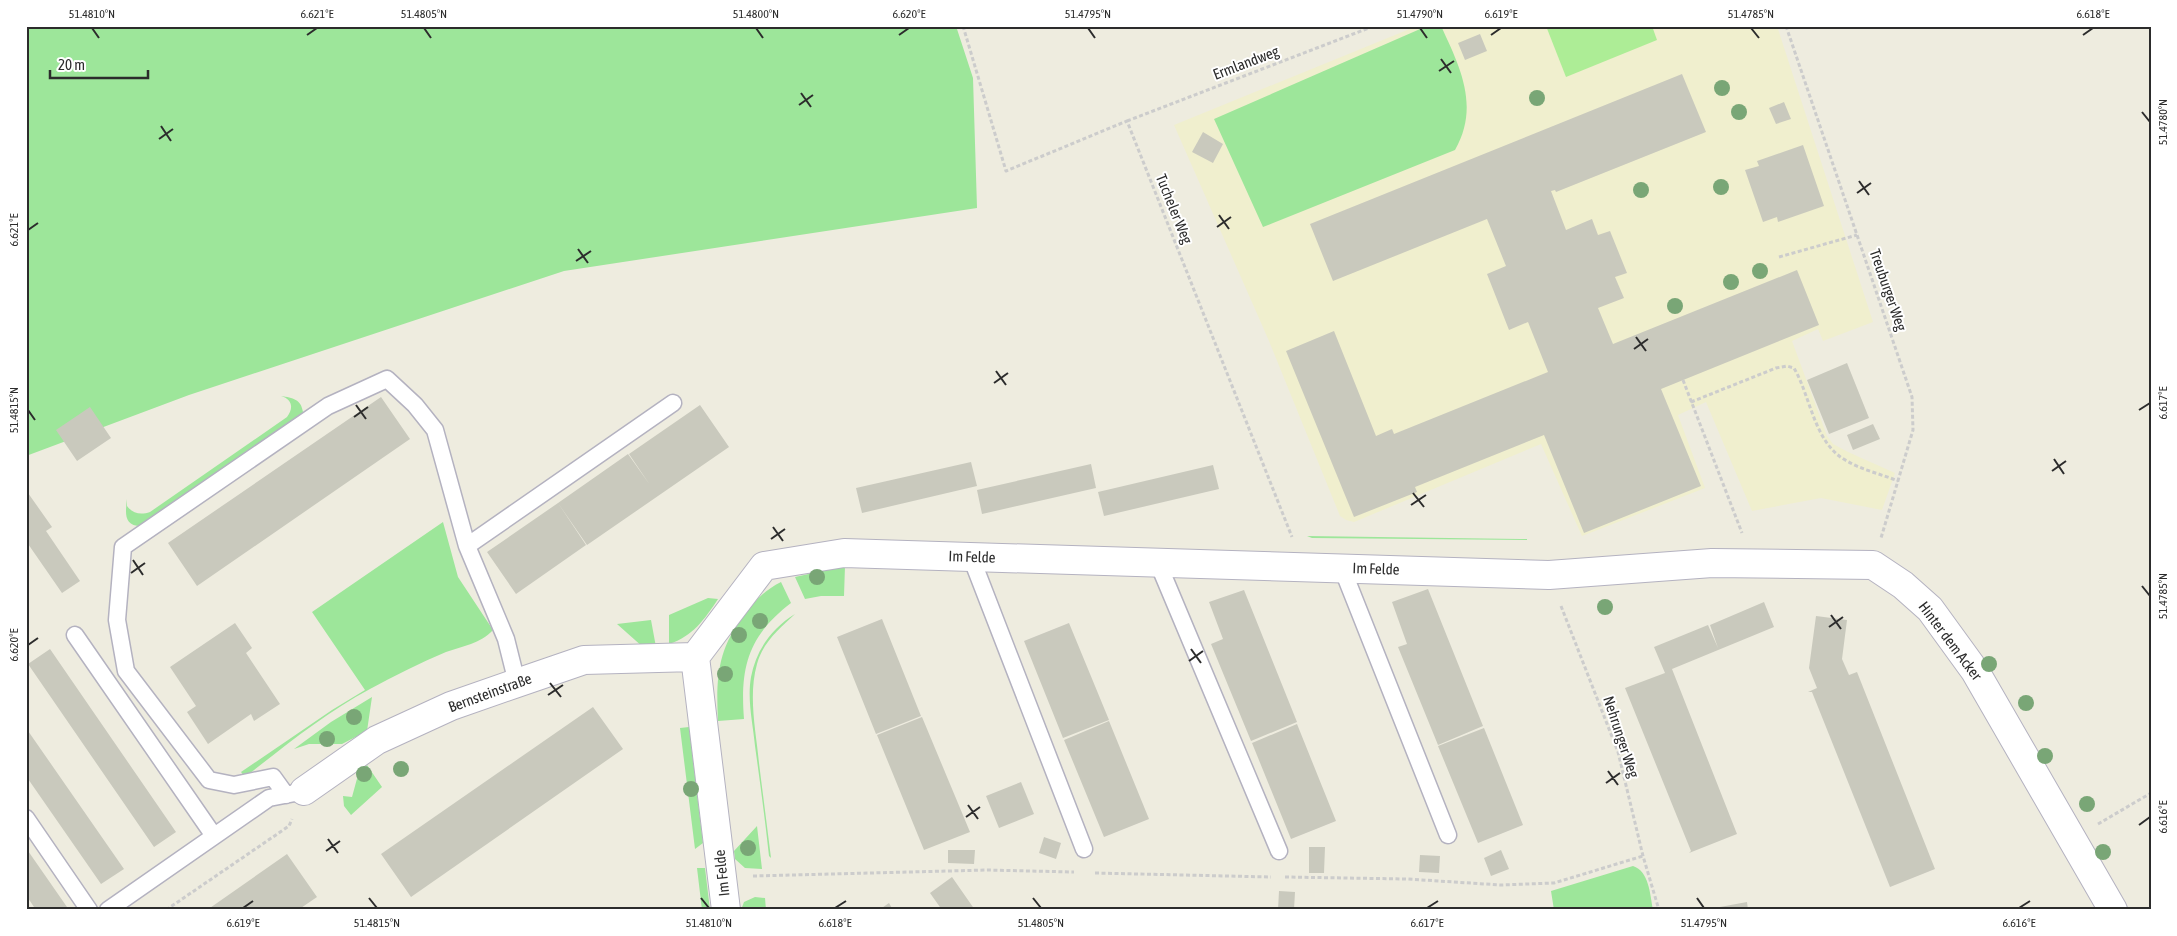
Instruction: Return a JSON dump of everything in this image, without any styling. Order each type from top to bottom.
[{"type":"street","name":"Im Felde","points":[[726,910],[695,657],[764,566],[844,553],[1548,575]]},
{"type":"street","points":[[1548,575],[1712,563],[1873,565]]},
{"type":"street","name":"Hinter dem Acker","points":[[1873,565],[1903,585],[1930,609],[1975,671],[2113,910]]},
{"type":"street","name":"Bernsteinstraße","points":[[295,793],[377,740],[451,706],[584,660],[695,657]]},
{"type":"lane","points":[[295,793],[272,777],[234,785],[209,780],[126,671],[117,620],[123,547],[328,406],[387,379],[415,405],[435,430],[467,546],[506,639],[517,683]]},
{"type":"lane","points":[[467,546],[673,403]]},
{"type":"lane","points":[[971,557],[1084,850]]},
{"type":"lane","points":[[1158,563],[1279,851]]},
{"type":"lane","points":[[1342,568],[1448,835]]},
{"type":"lane","points":[[75,635],[214,836]]},
{"type":"lane","points":[[108,910],[269,798],[295,793]]},
{"type":"lane","points":[[26,818],[90,910]]},
{"type":"path","points":[[963,26],[1006,171],[1127,121]]},
{"type":"path","name":"Ermlandweg","points":[[1127,121],[1374,26]]},
{"type":"path","name":"Treuburger Weg","points":[[1786,26],[1912,397],[1913,430],[1873,565]]},
{"type":"path","name":"Tucheler Weg","points":[[1127,121],[1304,567]]},
{"type":"path","points":[[1779,257],[1857,235]]},
{"type":"path","points":[[1691,402],[1776,368],[1787,366],[1794,368],[1821,432],[1834,452],[1847,461],[1898,481]]},
{"type":"path","points":[[1682,380],[1754,564]]},
{"type":"path","name":"Nehrunger Weg","points":[[1548,575],[1618,752],[1643,856],[1659,910]]},
{"type":"path","points":[[166,910],[289,826],[295,793]]},
{"type":"path","points":[[2072,840],[2151,793]]},
{"type":"path","points":[[723,877],[887,873]]},
{"type":"shaded area","points":[[1417,26],[1777,26],[1873,322],[1823,341],[1818,329],[1792,341],[1827,436],[1833,444],[1895,473],[1882,510],[1821,498],[1752,511],[1706,402],[1678,415],[1705,488],[1582,536],[1541,444],[1354,522],[1340,516],[1269,341],[1174,125]]},
{"type":"green space","points":[[26,26],[956,26],[973,78],[977,208],[564,271],[189,395],[26,456]]},
{"type":"green space","points":[[1427,26],[1441,26],[1455,56],[1464,87],[1467,102],[1466,118],[1455,150],[1263,227],[1214,119]]},
{"type":"green space","points":[[1546,26],[1652,26],[1657,40],[1566,77]]},
{"type":"green space","points":[[285,397],[293,399],[300,404],[303,412],[302,416],[143,526],[137,526],[129,522],[126,514],[127,499],[127,506],[132,511],[140,514],[150,512],[287,417],[291,410],[291,404]]},
{"type":"green space","points":[[443,522],[458,577],[493,630],[477,642],[446,652],[388,679],[353,698],[306,730],[245,777],[241,772],[332,710],[365,690],[312,612]]},
{"type":"green space","points":[[1307,536],[1527,539],[1527,540],[1312,538]]},
{"type":"green space","points":[[845,566],[844,596],[821,596],[805,599],[795,577]]},
{"type":"green space","points":[[781,582],[791,603],[776,615],[765,628],[756,640],[750,654],[744,684],[744,719],[718,721],[718,678],[723,653],[728,640],[744,615],[760,596]]},
{"type":"green space","points":[[708,598],[718,599],[703,620],[685,637],[669,644],[669,615]]},
{"type":"green space","points":[[795,614],[763,649],[754,676],[755,726],[771,858],[769,856],[752,721],[750,686],[753,667],[766,641],[779,626]]},
{"type":"green space","points":[[651,620],[656,647],[644,648],[617,624]]},
{"type":"green space","points":[[372,697],[367,731],[342,744],[309,744],[294,749],[331,722]]},
{"type":"green space","points":[[689,727],[703,843],[695,849],[680,728]]},
{"type":"green space","points":[[367,765],[382,787],[351,815],[344,806],[343,796],[352,797],[358,775]]},
{"type":"green space","points":[[757,826],[762,869],[745,868],[735,859],[734,851]]},
{"type":"green space","points":[[1633,866],[1646,878],[1653,910],[1554,910],[1551,891]]},
{"type":"green space","points":[[697,868],[705,868],[710,910],[702,910]]},
{"type":"green space","points":[[755,897],[765,898],[766,910],[741,910],[744,902]]},
{"type":"building","points":[[1480,34],[1487,51],[1465,60],[1458,43]]},
{"type":"building","points":[[1682,74],[1706,132],[1556,192],[1555,190],[1551,191],[1566,230],[1592,219],[1598,235],[1610,231],[1627,273],[1615,277],[1624,298],[1598,308],[1613,344],[1797,270],[1819,325],[1661,389],[1701,486],[1584,533],[1544,435],[1415,487],[1417,492],[1354,517],[1286,351],[1334,331],[1376,436],[1392,429],[1394,434],[1548,372],[1528,322],[1509,330],[1487,274],[1506,266],[1487,219],[1333,281],[1310,224]]},
{"type":"building","points":[[1784,102],[1791,119],[1776,124],[1769,108]]},
{"type":"building","points":[[1203,132],[1223,144],[1213,163],[1192,152]]},
{"type":"building","points":[[1803,145],[1824,206],[1778,222],[1777,217],[1763,222],[1745,170],[1759,166],[1757,161]]},
{"type":"building","points":[[1847,363],[1869,418],[1829,434],[1807,380]]},
{"type":"building","points":[[381,397],[410,439],[197,586],[168,543]]},
{"type":"building","points":[[700,405],[729,447],[587,545],[558,503],[628,454],[650,485],[629,454]]},
{"type":"building","points":[[90,407],[111,438],[77,461],[56,430]]},
{"type":"building","points":[[1873,424],[1880,439],[1853,450],[1847,435]]},
{"type":"building","points":[[971,462],[977,486],[862,513],[856,488]]},
{"type":"building","points":[[1091,464],[1096,488],[982,514],[977,490]]},
{"type":"building","points":[[1213,465],[1219,489],[1104,516],[1098,492]]},
{"type":"building","points":[[28,493],[52,527],[46,531],[80,581],[62,593],[26,541],[26,494]]},
{"type":"building","points":[[558,503],[586,545],[516,594],[487,552]]},
{"type":"building","points":[[1428,589],[1483,726],[1438,745],[1398,647],[1407,644],[1392,602]]},
{"type":"building","points":[[1244,590],[1297,722],[1251,741],[1211,644],[1223,639],[1209,602]]},
{"type":"building","points":[[1764,602],[1774,627],[1672,669],[1737,834],[1689,853],[1691,851],[1625,688],[1665,673],[1654,647],[1708,625],[1718,648],[1710,625]]},
{"type":"building","points":[[1816,616],[1847,620],[1842,659],[1849,675],[1857,672],[1935,869],[1890,887],[1812,692],[1808,692],[1817,688],[1809,668]]},
{"type":"building","points":[[882,619],[921,716],[876,734],[837,637]]},
{"type":"building","points":[[235,623],[252,648],[246,653],[280,704],[254,721],[251,714],[208,744],[187,712],[196,706],[170,667]]},
{"type":"building","points":[[1069,623],[1109,720],[1063,738],[1024,641]]},
{"type":"building","points":[[50,649],[176,832],[154,847],[28,664]]},
{"type":"building","points":[[593,707],[623,749],[411,897],[381,854]]},
{"type":"building","points":[[922,717],[970,832],[924,850],[877,735]]},
{"type":"building","points":[[1109,721],[1149,819],[1104,837],[1064,740]]},
{"type":"building","points":[[1297,724],[1336,821],[1291,839],[1252,743]]},
{"type":"building","points":[[26,728],[124,869],[101,884],[26,776]]},
{"type":"building","points":[[1484,728],[1523,825],[1478,843],[1438,746]]},
{"type":"building","points":[[1021,782],[1034,814],[999,828],[986,796]]},
{"type":"building","points":[[1044,837],[1061,843],[1056,859],[1039,853]]},
{"type":"building","points":[[1309,847],[1325,847],[1324,873],[1309,873]]},
{"type":"building","points":[[26,848],[67,907],[62,910],[36,910],[26,895]]},
{"type":"building","points":[[948,850],[975,850],[974,864],[948,863]]},
{"type":"building","points":[[1501,850],[1509,869],[1491,876],[1484,858]]},
{"type":"building","points":[[287,854],[317,897],[298,910],[207,910]]},
{"type":"building","points":[[1420,855],[1440,856],[1439,873],[1419,872]]},
{"type":"building","points":[[952,877],[975,910],[942,910],[930,893]]},
{"type":"building","points":[[1279,891],[1295,892],[1294,910],[1278,910]]},
{"type":"building","points":[[1747,902],[1748,910],[1709,910],[1709,909]]},
{"type":"building","points":[[889,903],[893,910],[879,910]]}]
